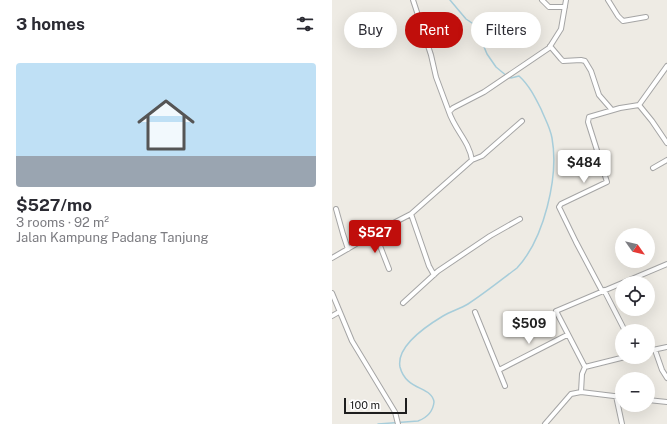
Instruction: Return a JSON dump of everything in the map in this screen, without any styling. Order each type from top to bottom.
[{"type":"street","points":[[413,0],[431,55],[436,78],[454,124],[469,146],[472,160]]},
{"type":"street","points":[[542,0],[549,7],[564,7]]},
{"type":"street","points":[[449,112],[453,108],[484,92],[550,46],[560,29],[566,0]]},
{"type":"street","points":[[608,0],[623,21],[646,17]]},
{"type":"street","points":[[550,46],[563,61],[585,61],[591,71],[599,95],[612,110]]},
{"type":"street","points":[[621,324],[576,242],[559,207],[561,204],[607,182],[596,150],[588,119],[592,115],[628,106],[639,105],[667,66]]},
{"type":"street","points":[[639,105],[667,143]]},
{"type":"street","points":[[332,258],[410,214],[472,160],[482,156],[522,121]]},
{"type":"street","points":[[653,168],[667,160]]},
{"type":"street","points":[[336,209],[348,249]]},
{"type":"street","points":[[410,214],[429,266],[434,275]]},
{"type":"street","points":[[403,303],[434,275],[490,236],[520,219]]},
{"type":"street","points":[[375,233],[390,269]]},
{"type":"street","points":[[581,392],[584,367],[556,311],[667,264]]},
{"type":"street","points":[[332,293],[355,348],[390,404],[398,424]]},
{"type":"street","points":[[332,316],[339,312]]},
{"type":"street","points":[[475,312],[505,386]]},
{"type":"street","points":[[499,370],[568,335]]},
{"type":"street","points":[[667,347],[655,350],[662,370],[667,378]]},
{"type":"street","points":[[584,367],[615,359]]},
{"type":"street","points":[[545,424],[571,394],[581,392],[615,396]]},
{"type":"street","points":[[655,401],[667,402]]},
{"type":"street","points":[[619,412],[622,424]]},
{"type":"waterway","points":[[378,424],[418,421],[431,412],[434,402],[429,393],[413,384],[403,375],[400,367],[400,359],[403,351],[414,337],[429,325],[446,314],[468,304],[517,268],[527,256],[535,241],[542,224],[551,189],[554,154],[549,127],[541,109],[529,87],[519,76],[511,78],[508,77],[496,67],[487,54],[475,25],[466,19],[450,0]]}]
